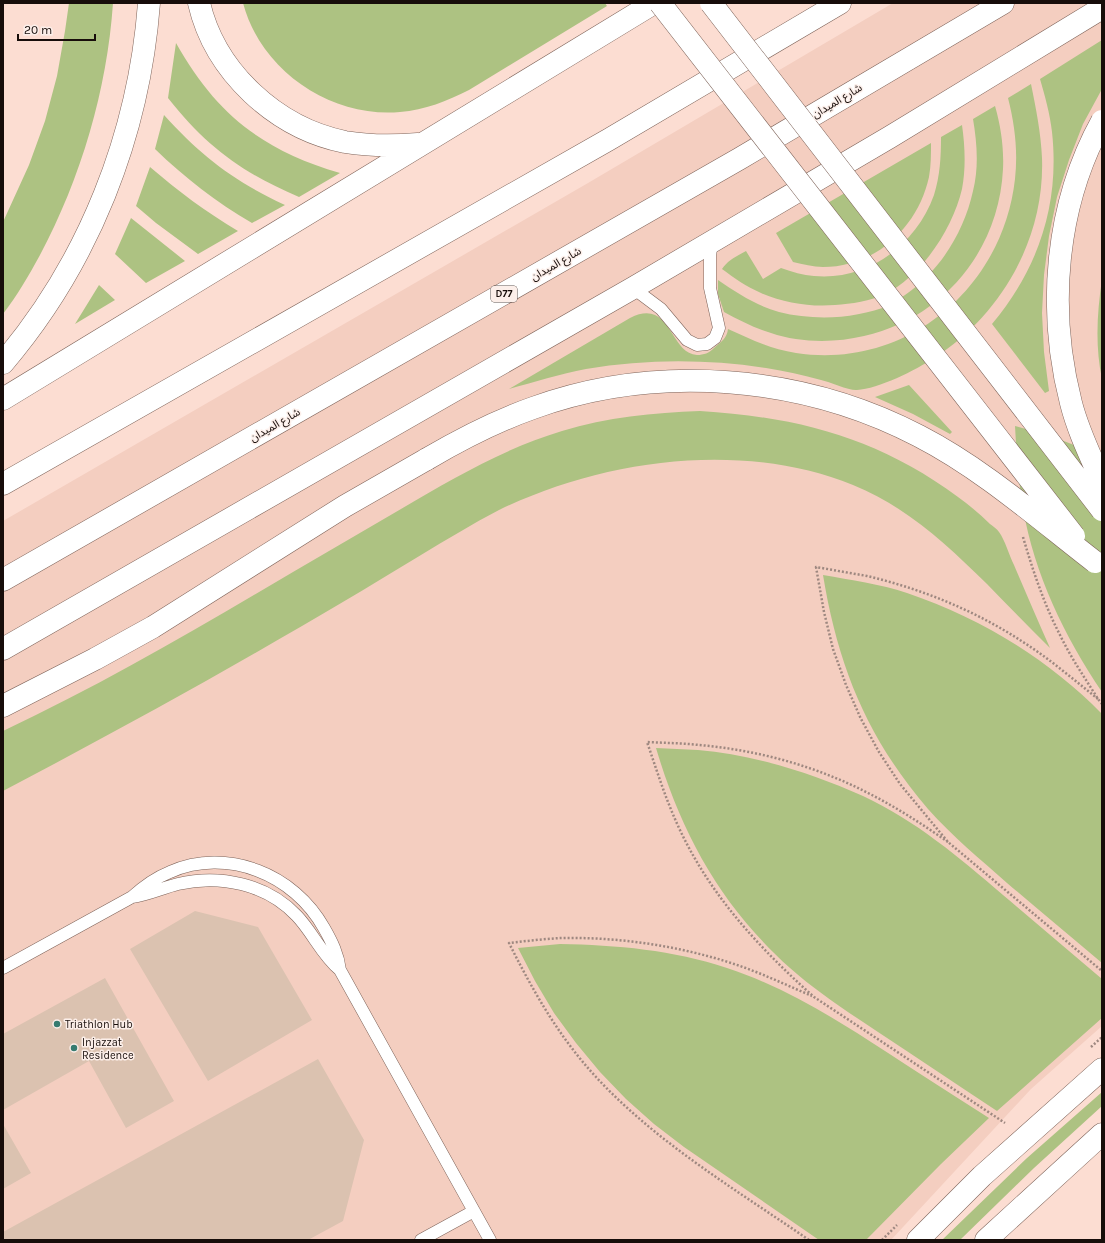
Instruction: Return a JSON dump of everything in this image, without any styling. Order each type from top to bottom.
[{"type":"main road","points":[[3,363],[41,314],[64,278],[85,240],[103,200],[118,160],[130,118],[140,75],[149,3]]},
{"type":"main road","points":[[199,3],[210,35],[222,58],[237,78],[255,96],[275,112],[296,125],[320,135],[344,142],[395,146],[421,144]]},
{"type":"main road","points":[[3,399],[654,3]]},
{"type":"main road","points":[[660,3],[1099,567]]},
{"type":"main road","points":[[711,3],[1102,510]]},
{"type":"main road","points":[[810,21],[824,3]]},
{"type":"main road","points":[[3,484],[608,140],[840,3]]},
{"type":"main road","name":"شارع الميدان","points":[[3,580],[739,159],[1003,3]]},
{"type":"main road","points":[[3,649],[633,288],[890,137],[1102,8]]},
{"type":"main road","points":[[1102,121],[1083,163],[1072,196],[1064,231],[1059,265],[1058,300],[1059,336],[1071,404],[1083,439],[1102,482]]},
{"type":"main road","points":[[3,706],[153,627],[345,506],[461,439],[534,407],[580,394],[650,383],[690,381],[729,382],[769,387],[808,394],[846,405],[883,419],[919,436],[959,459],[987,478],[1099,567]]},
{"type":"main road","points":[[918,1240],[988,1171],[1102,1069]]},
{"type":"main road","points":[[986,1240],[1102,1134]]},
{"type":"lane","points":[[633,288],[661,309],[687,340],[696,345],[707,344],[715,338],[718,334],[719,328],[710,288],[710,256],[712,241]]},
{"type":"lane","points":[[3,968],[132,897],[143,886],[170,871],[188,865],[226,863],[244,866],[279,880],[308,904],[320,919],[334,946],[339,958],[340,970]]},
{"type":"lane","points":[[132,897],[151,894],[177,884],[195,880],[232,881],[266,893],[296,915],[308,928],[322,951],[340,970],[490,1240]]},
{"type":"lane","points":[[421,1240],[474,1210]]},
{"type":"path","points":[[948,842],[900,784],[879,752],[861,719],[846,685],[833,649],[824,612],[816,567],[866,576],[908,587],[948,602],[986,620],[1023,642],[1058,667],[1098,700]]},
{"type":"path","points":[[1005,1123],[814,997],[759,946],[734,917],[712,887],[692,855],[675,821],[661,786],[648,742],[699,745],[742,751],[785,761],[826,774],[866,792],[905,813],[948,842],[1102,971]]},
{"type":"path","points":[[809,1240],[680,1151],[650,1128],[622,1103],[571,1047],[549,1016],[530,984],[509,943],[560,938],[603,939],[646,943],[688,950],[729,962],[769,977],[814,997]]},
{"type":"shaded area","points":[[893,3],[1102,3],[1102,1026],[1031,1089],[891,1240],[3,1240],[3,521],[588,183]]},
{"type":"green space","points":[[69,3],[113,3],[110,36],[98,101],[80,164],[55,226],[27,278],[3,314],[3,222],[29,165],[45,121],[57,76]]},
{"type":"green space","points":[[243,3],[605,3],[607,6],[469,90],[452,98],[427,107],[409,111],[374,112],[349,107],[325,98],[302,85],[282,69],[265,50],[252,27]]},
{"type":"green space","points":[[1102,40],[1102,89],[1083,124],[1069,160],[1057,197],[1049,236],[1044,275],[1042,313],[1044,352],[1049,391],[1045,393],[992,324],[1022,281],[1042,235],[1049,210],[1054,159],[1049,112],[1040,79]]},
{"type":"green space","points":[[176,43],[191,68],[208,90],[225,109],[244,126],[264,140],[287,153],[312,164],[340,173],[299,197],[278,188],[242,168],[226,156],[197,131],[168,98]]},
{"type":"green space","points":[[1031,84],[1042,158],[1041,188],[1036,217],[1027,246],[1014,272],[998,297],[980,320],[958,340],[926,363],[886,383],[857,390],[807,376],[766,368],[721,363],[676,361],[631,363],[586,369],[509,389],[630,318],[644,314],[654,315],[662,320],[681,346],[688,352],[697,355],[702,355],[712,350],[725,337],[728,329],[778,349],[796,353],[836,355],[875,348],[910,334],[942,313],[969,286],[991,255],[1007,218],[1015,179],[1015,138],[1008,98]]},
{"type":"green space","points":[[995,106],[1003,153],[1003,169],[999,199],[991,227],[978,253],[962,276],[942,297],[918,314],[892,327],[864,336],[829,341],[794,339],[782,336],[765,331],[724,312],[718,294],[718,280],[755,303],[779,312],[807,317],[849,316],[877,310],[890,305],[905,295],[918,285],[940,262],[957,236],[969,206],[975,182],[977,155],[973,119]]},
{"type":"green space","points":[[164,115],[191,143],[220,167],[250,187],[285,205],[252,223],[201,189],[155,149]]},
{"type":"green space","points":[[962,125],[965,165],[962,189],[958,204],[943,235],[934,249],[923,263],[899,286],[874,299],[861,302],[835,305],[807,305],[788,302],[761,293],[722,269],[730,261],[746,251],[763,279],[781,268],[810,276],[834,276],[871,266],[888,256],[902,244],[926,213],[938,181],[941,137]]},
{"type":"green space","points":[[931,143],[930,173],[923,195],[915,212],[905,227],[892,241],[877,252],[860,260],[842,265],[819,267],[793,262],[776,233]]},
{"type":"green space","points":[[150,167],[192,201],[238,231],[198,254],[136,206]]},
{"type":"green space","points":[[131,218],[185,261],[146,283],[115,254]]},
{"type":"green space","points":[[1102,279],[1102,379],[1098,354],[1098,329]]},
{"type":"green space","points":[[99,285],[115,300],[75,324]]},
{"type":"green space","points":[[909,385],[952,432],[950,434],[913,414],[875,397]]},
{"type":"green space","points":[[700,411],[770,419],[804,425],[836,434],[867,445],[898,460],[928,477],[958,497],[995,528],[1001,535],[1050,648],[987,584],[941,541],[908,515],[891,504],[853,485],[810,471],[766,463],[720,460],[674,462],[628,468],[583,478],[540,492],[499,510],[459,532],[332,609],[228,668],[116,731],[3,791],[3,731],[114,675],[150,655],[479,465],[520,446],[579,426],[630,416]]},
{"type":"green space","points":[[1015,426],[1051,436],[1102,456],[1102,692],[1087,670],[1061,623],[1040,574],[1032,548],[1021,496]]},
{"type":"green space","points":[[823,575],[865,582],[897,590],[934,603],[961,615],[1011,642],[1035,658],[1059,675],[1102,714],[1102,963],[956,838],[928,809],[907,782],[888,755],[858,700],[837,640]]},
{"type":"green space","points":[[656,748],[719,752],[782,766],[863,796],[901,816],[970,867],[1102,979],[1102,1018],[997,1111],[833,1002],[800,977],[765,944],[724,894],[707,867],[678,810],[666,780]]},
{"type":"green space","points":[[560,944],[624,947],[686,957],[727,968],[769,984],[828,1015],[989,1118],[866,1240],[819,1240],[684,1147],[654,1124],[626,1099],[600,1072],[554,1013],[518,948]]},
{"type":"green space","points":[[1102,1092],[1102,1106],[1034,1168],[960,1240],[942,1240],[1027,1158]]},
{"type":"building","points":[[195,911],[258,927],[312,1020],[208,1081],[130,949]]},
{"type":"building","name":"Injazzat Residence","points":[[105,978],[174,1101],[126,1128],[89,1061],[3,1110],[3,1034]]},
{"type":"building","points":[[318,1059],[364,1140],[343,1221],[308,1240],[3,1240],[3,1232]]},
{"type":"building","points":[[3,1124],[31,1173],[3,1189]]},
{"type":"place","name":"Triathlon Hub","points":[[57,1024]]},
{"type":"place","name":"Injazzat Residence","points":[[74,1048]]}]
